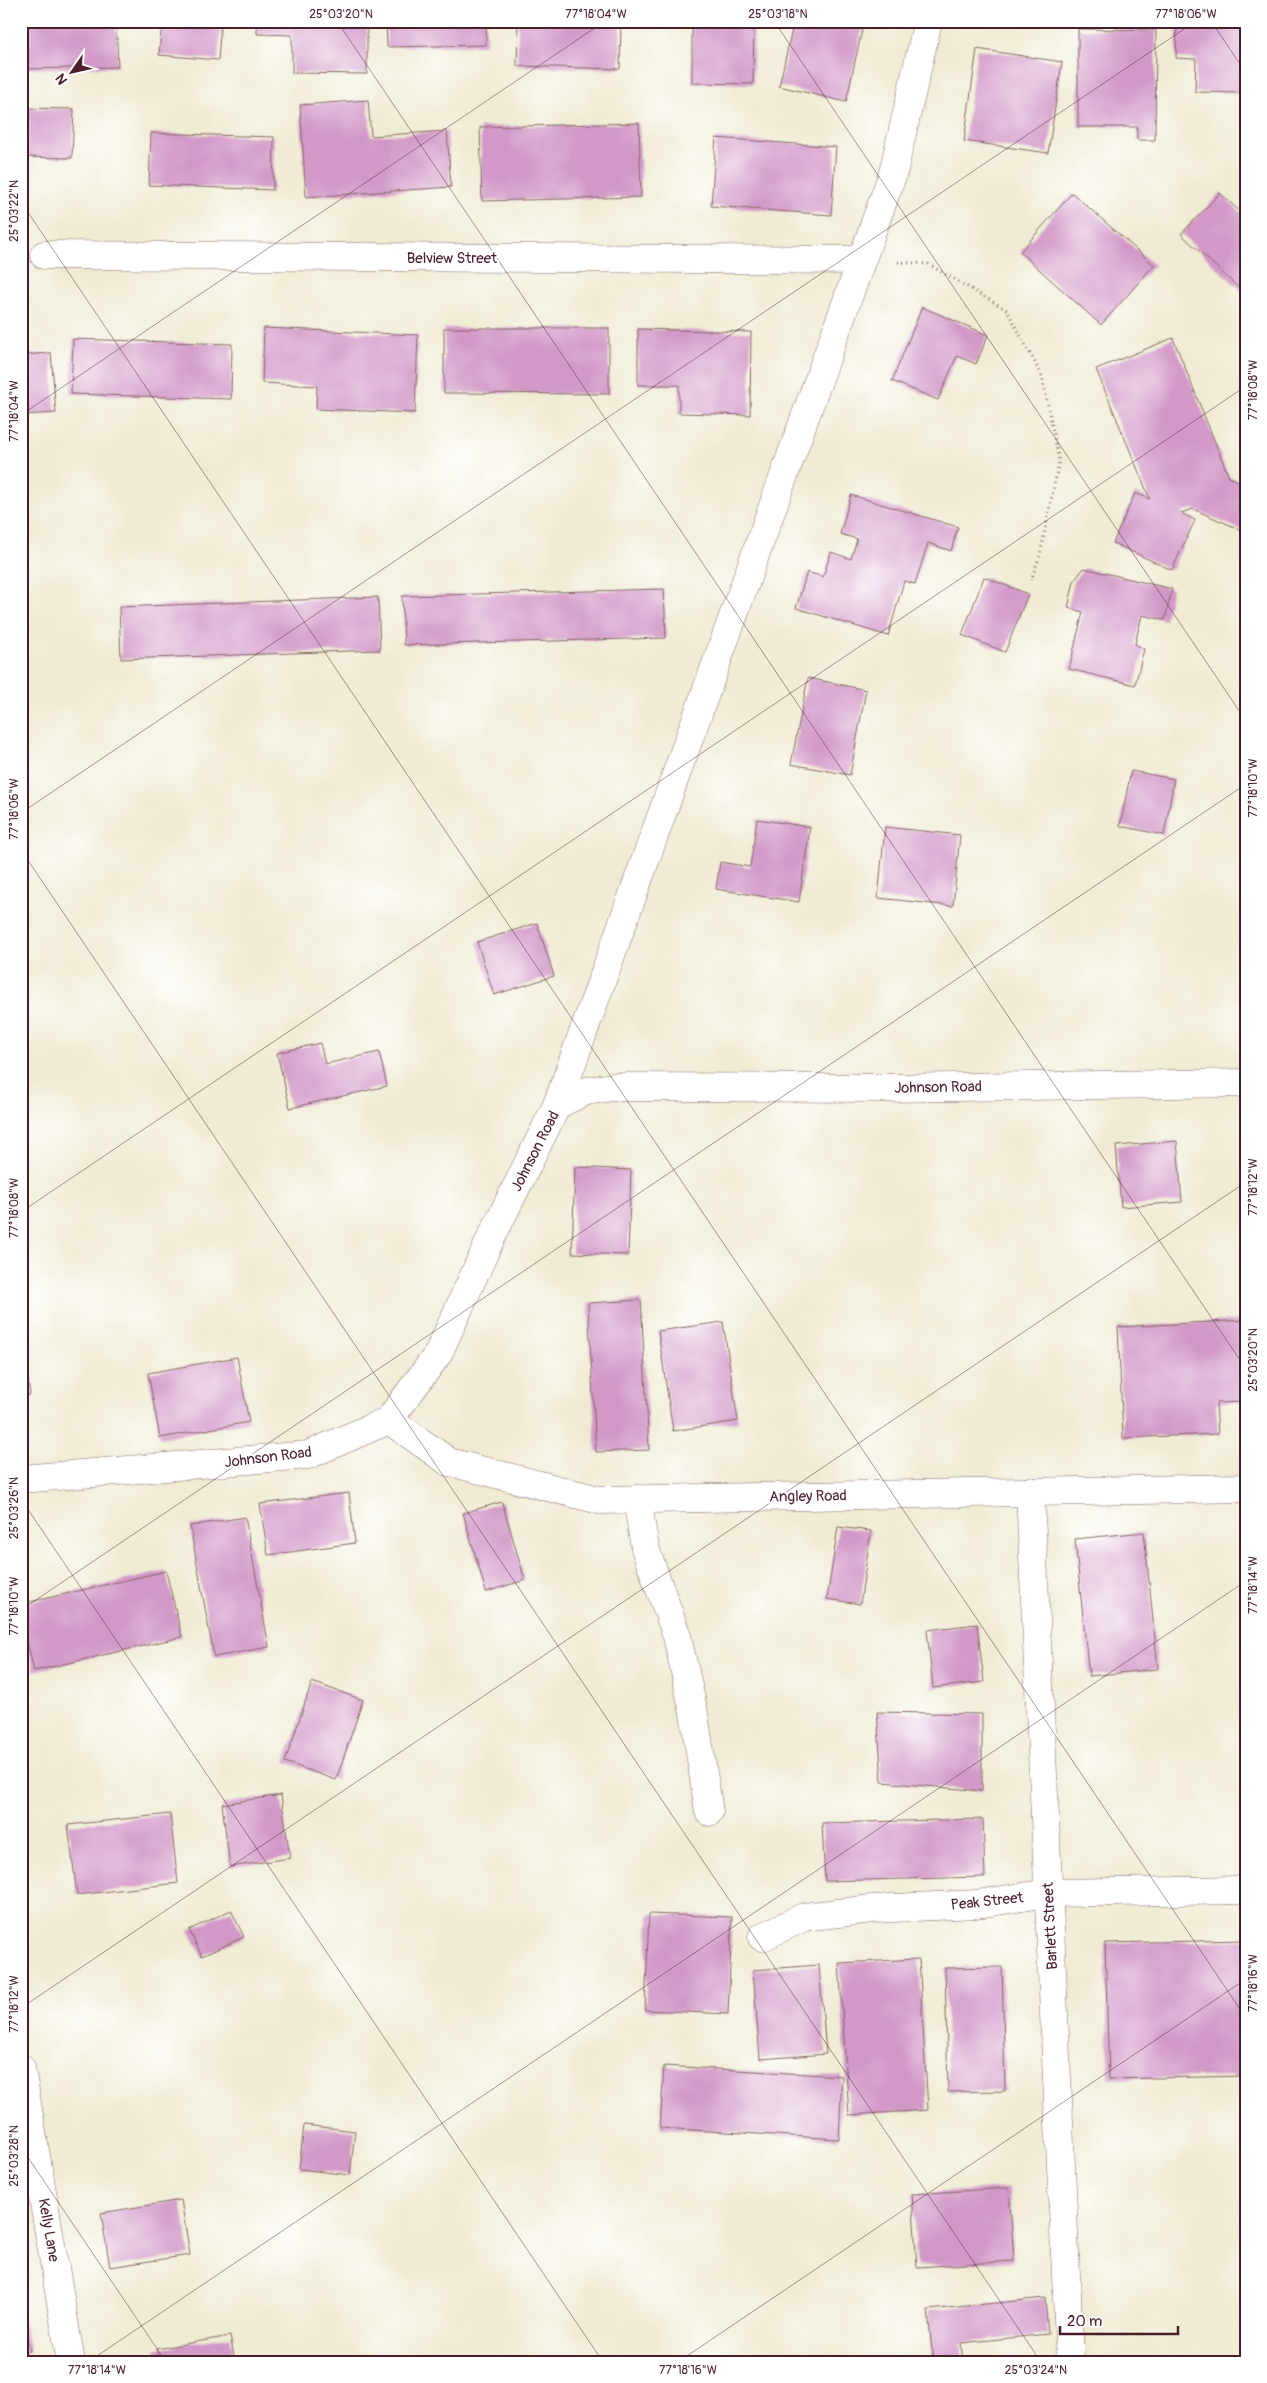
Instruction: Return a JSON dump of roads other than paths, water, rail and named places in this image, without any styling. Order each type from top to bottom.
[{"type":"street","points":[[557,1105],[860,260],[893,173],[928,21]]},
{"type":"street","name":"Belview Street","points":[[44,255],[860,260]]},
{"type":"street","name":"Johnson Road","points":[[21,1479],[308,1455],[388,1420],[438,1354],[491,1238],[557,1105],[586,1091],[613,1087],[886,1088],[1246,1083]]},
{"type":"street","name":"Angley Road","points":[[388,1420],[449,1462],[599,1500],[1246,1488]]},
{"type":"street","name":"Barlett Street","points":[[1030,1491],[1070,2362]]},
{"type":"street","points":[[637,1499],[645,1548],[677,1636],[694,1713],[709,1812]]},
{"type":"street","name":"Peak Street","points":[[762,1937],[804,1917],[872,1909],[977,1904],[1048,1894],[1246,1890]]},
{"type":"street","name":"Kelly Lane","points":[[21,2068],[71,2362]]}]
